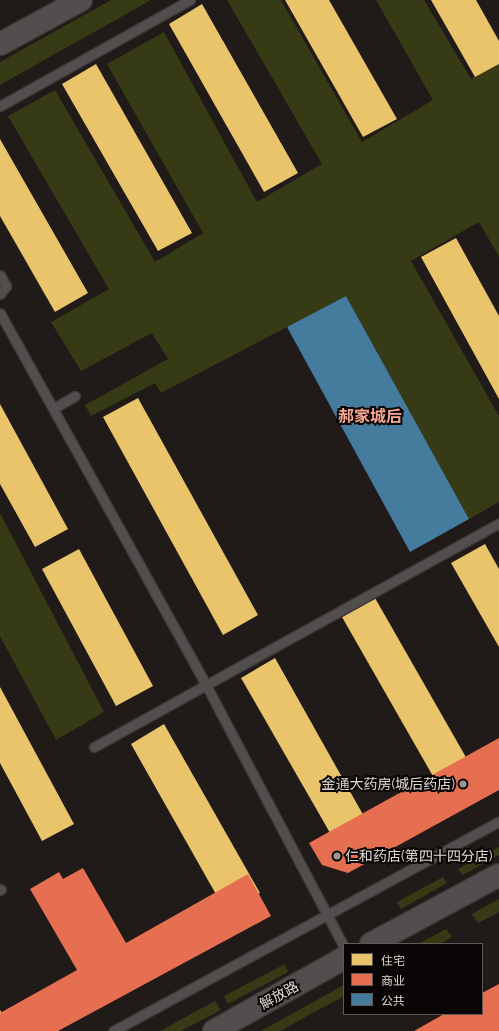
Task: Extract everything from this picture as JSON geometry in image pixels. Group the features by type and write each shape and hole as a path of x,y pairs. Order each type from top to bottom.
{"street":[{"path":"0,44 81,0"},
{"path":"373,943 499,875"},
{"name":"解放路","path":"214,1031 343,959"}],"lane":[{"path":"0,106 190,0"},
{"path":"0,275 6,286 0,294"},
{"path":"0,313 54,408 206,685 343,945"},
{"path":"54,408 75,396"},
{"path":"94,747 499,523"},
{"path":"112,1031 499,821"}],"green space":[{"path":"111,0 151,0 0,85 0,62"},
{"path":"227,0 281,0 362,142 433,100 376,0 424,0 471,79 499,64 499,257 479,222 411,261 499,416 499,502 469,519 346,296 161,393 155,383 91,416 85,405 168,359 152,333 81,371 51,322 109,289 8,116 55,90 155,262 203,233 107,64 164,32 257,202 322,164"},
{"path":"0,513 104,712 56,740 0,636"},
{"path":"499,847 499,855 463,875 458,869"},
{"path":"443,877 447,883 401,909 397,902"},
{"path":"499,899 499,912 478,923 472,914"},
{"path":"446,929 452,937 442,943 420,943"},
{"path":"285,964 288,972 228,1004 224,996"},
{"path":"343,986 343,997 280,1031 261,1031"},
{"path":"215,1001 221,1010 181,1031 160,1031"}],"building: 住宅":[{"path":"285,0 329,0 397,119 363,137"},
{"path":"431,0 476,0 499,41 499,64 475,77"},
{"path":"202,4 298,173 264,192 169,24"},
{"path":"96,64 192,233 158,251 62,84"},
{"path":"0,139 88,293 55,312 0,216"},
{"path":"456,238 499,316 499,399 421,257"},
{"path":"138,398 258,615 223,635 103,417"},
{"path":"0,404 68,529 35,547 0,484"},
{"path":"485,544 499,569 499,647 451,563"},
{"path":"79,549 153,686 116,706 42,569"},
{"path":"375,598 471,766 438,785 342,617"},
{"path":"275,658 370,827 337,845 241,678"},
{"path":"0,687 74,824 42,841 0,763"},
{"path":"164,724 260,893 226,912 131,744"},
{"path":"0,1010 6,1020 0,1024"}],"building: 商业":[{"path":"499,738 499,790 348,873 322,865 309,843"},
{"path":"83,868 126,943 248,874 271,916 58,1031 0,1031 0,1013 77,970 30,889 59,872 63,879"},
{"path":"499,984 499,1031 414,1031 442,1015 483,1015 483,992"}],"building: 公共":[{"path":"346,296 469,519 410,552 287,327"}],"place":[{"name":"金通大药房(城后药店)","path":"463,784"},
{"name":"仁和药店(第四十四分店)","path":"337,856"}],"district":[{"name":"郝家城后","path":"370,417"}]}
